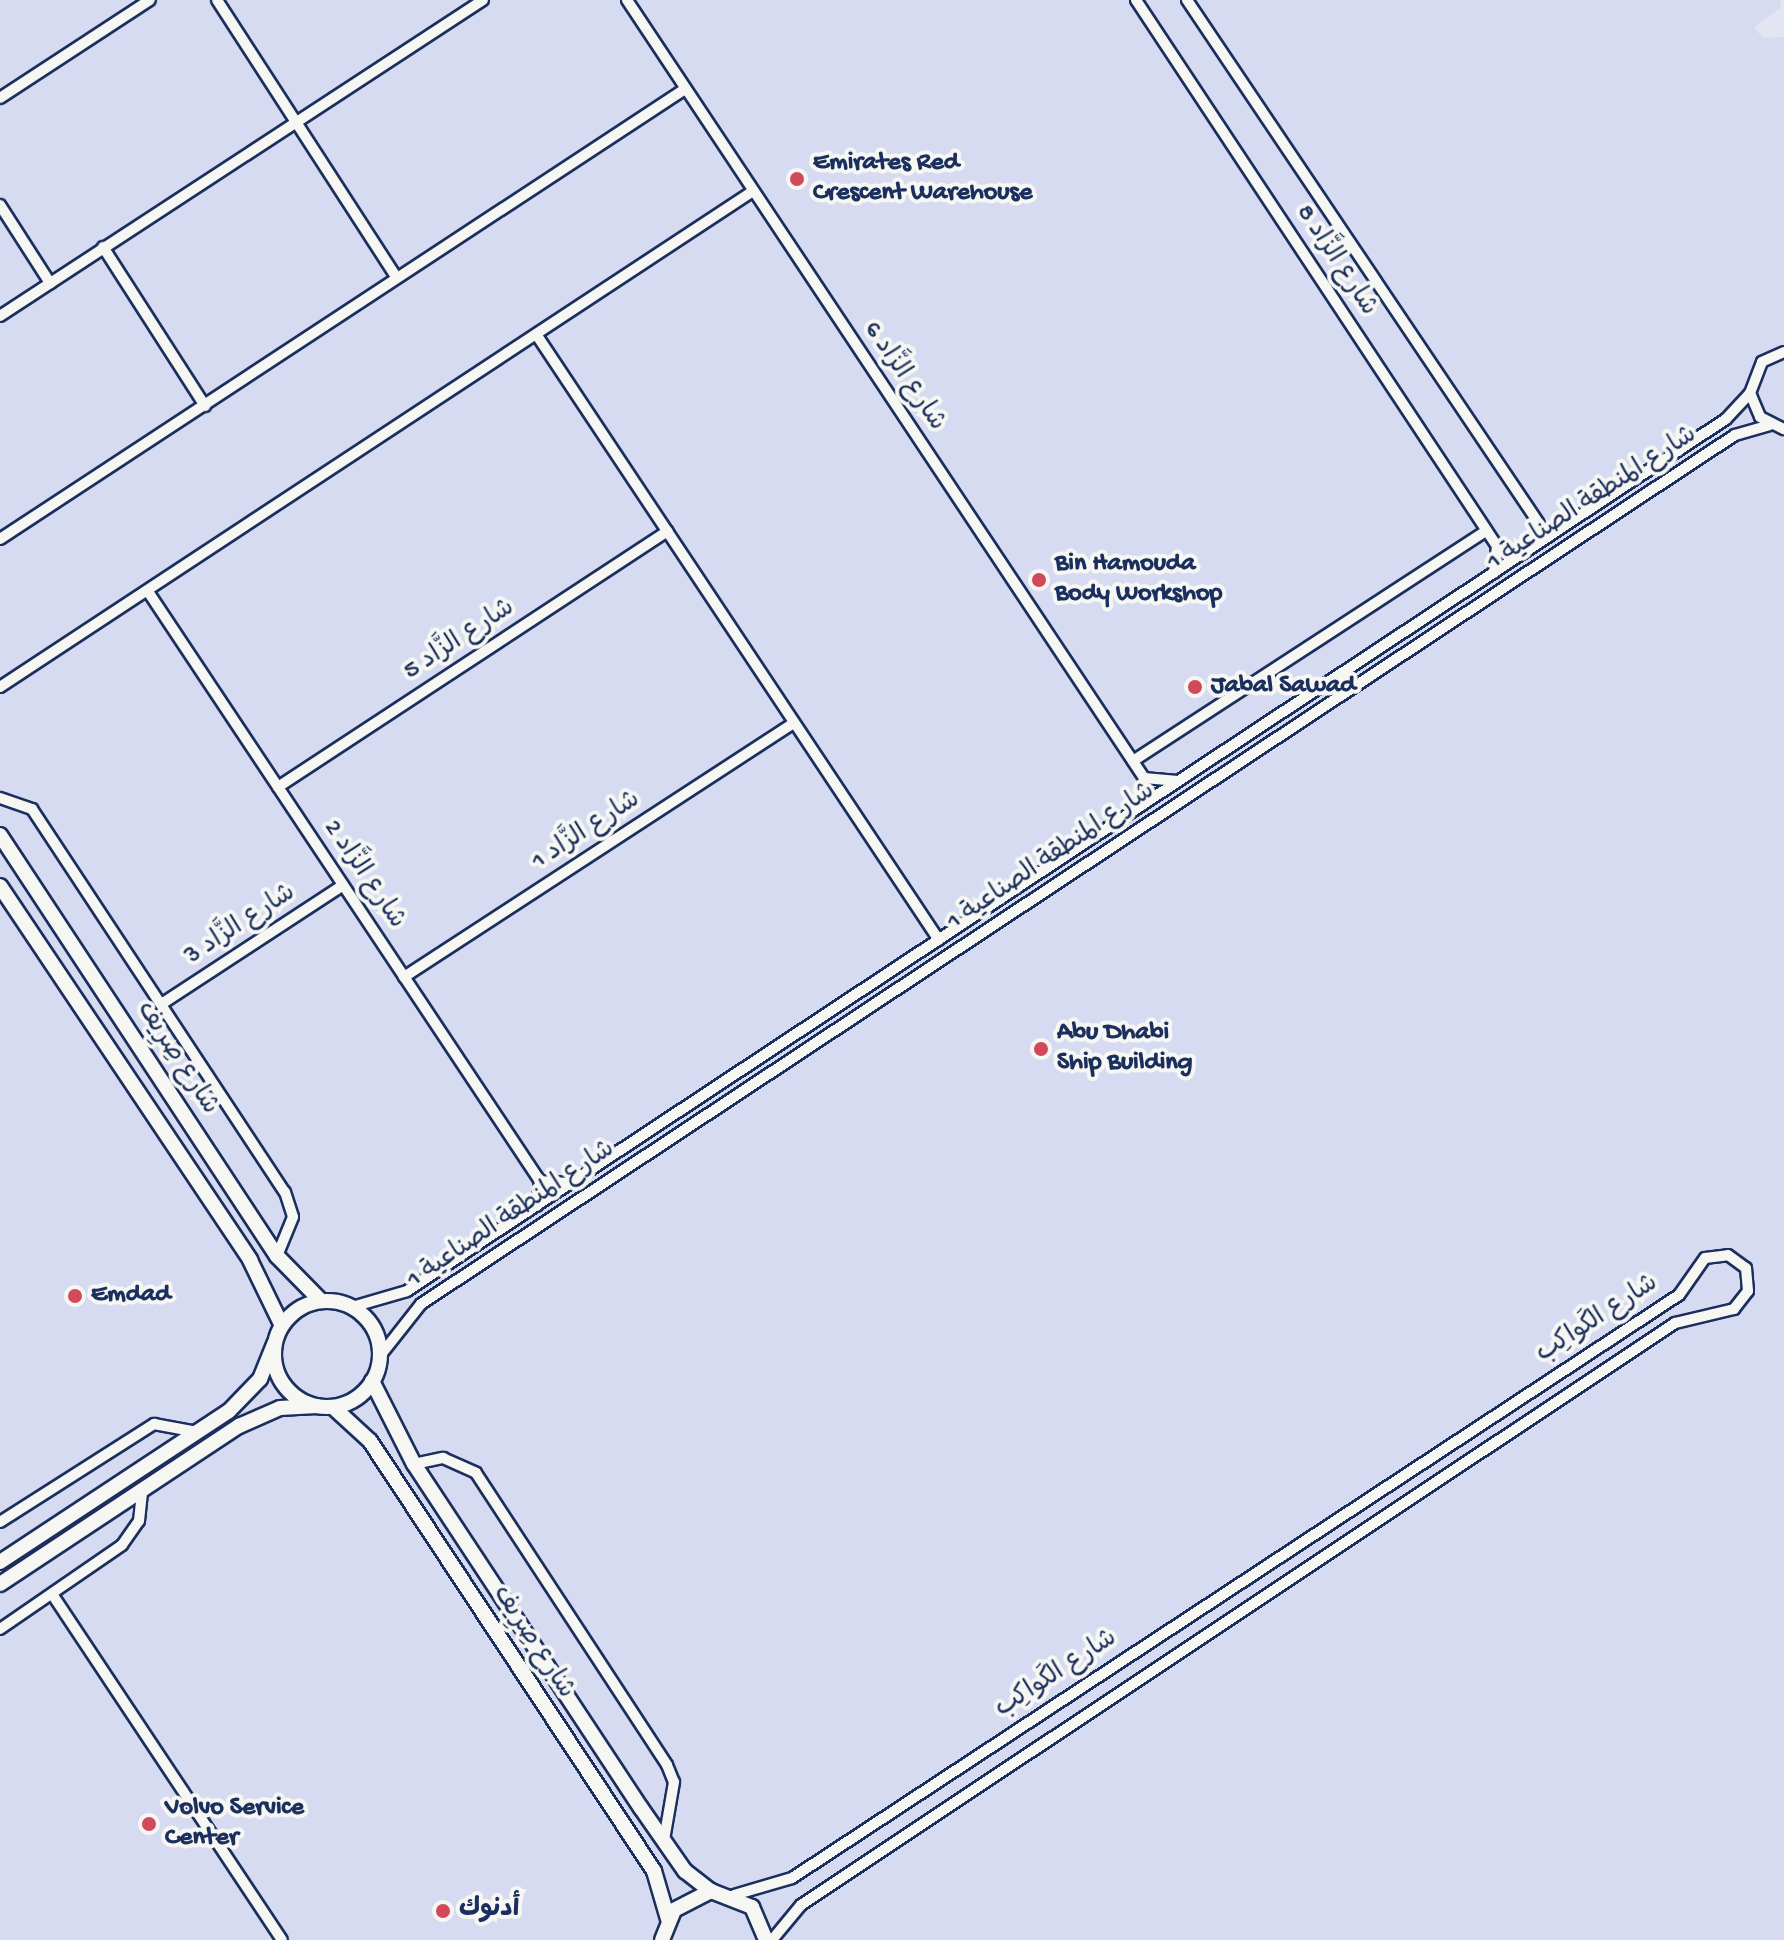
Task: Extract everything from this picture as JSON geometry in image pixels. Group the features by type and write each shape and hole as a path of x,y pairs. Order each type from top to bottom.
{"main road":[{"name":"شارع صِرِيف","path":"0,835 277,1256 321,1301"},
{"name":"شارع صِرِيف","path":"0,886 250,1260 282,1326"},
{"path":"0,1562 197,1432 249,1394 282,1326 321,1301 352,1307 373,1328 380,1356 372,1381 333,1407 317,1406 262,1414 0,1584"},
{"path":"274,1344 288,1390 317,1406"},
{"name":"شارع صِرِيف","path":"372,1381 414,1464 664,1840 690,1877 711,1891"},
{"name":"شارع صِرِيف","path":"333,1407 370,1441 654,1871 668,1919"},
{"path":"662,1939 668,1919 682,1903 711,1891 734,1895 759,1916 769,1940"}],"street":[{"path":"0,98 150,0"},
{"path":"217,0 396,277"},
{"path":"0,316 483,0"},
{"name":"شارع الزَّاد 6","path":"627,0 1144,778"},
{"name":"شارع الزَّاد 8","path":"1136,0 1497,546"},
{"name":"شارع الزَّاد 8","path":"1187,0 1548,537"},
{"path":"0,539 685,89"},
{"path":"0,687 149,593 538,337 753,191"},
{"path":"0,205 50,283"},
{"path":"103,247 205,406"},
{"path":"538,337 939,940"},
{"name":"شارع المنطقة الصناعية 1","path":"352,1307 407,1291 1726,419 1750,393 1762,362 1784,352"},
{"path":"1750,393 1770,425 1784,429"},
{"name":"شارع المنطقة الصناعية 1","path":"380,1356 421,1304 1722,444 1770,425"},
{"name":"شارع الزَّاد 5","path":"278,787 667,531"},
{"path":"1133,761 1486,531"},
{"path":"1494,573 1497,546 1524,552"},
{"name":"شارع الزَّاد 2","path":"149,593 540,1181"},
{"name":"شارع الزَّاد 1","path":"404,977 793,723"},
{"path":"1141,806 1144,778 1179,781"},
{"path":"0,798 32,809 285,1192 293,1217 277,1256"},
{"name":"شارع الزَّاد 3","path":"163,1003 343,885"},
{"path":"537,1206 540,1181 572,1182"},
{"name":"شارع الكَواكِب","path":"734,1895 770,1889 805,1870 1679,1295 1705,1258 1728,1255 1746,1268 1748,1291 1734,1309 1675,1323 801,1905 769,1940"},
{"path":"0,1522 154,1424 197,1432"},
{"path":"414,1464 463,1462 481,1481 667,1765 674,1782 664,1840"},
{"path":"0,1629 131,1535 142,1491"},
{"path":"52,1594 282,1940"}],"shaded area":[{"path":"0,0 1780,0 1781,8 1754,27 1763,38 1784,37 1784,1940 0,1940"}],"place":[{"name":"Emirates Red Crescent Warehouse","path":"797,179"},
{"name":"Bin Hamouda Body Workshop","path":"1039,580"},
{"name":"Jabal Sawad","path":"1195,687"},
{"name":"Abu Dhabi Ship Building","path":"1041,1049"},
{"name":"Emdad","path":"75,1296"},
{"name":"Volvo Service Center","path":"149,1824"},
{"name":"أدنوك","path":"443,1911"}]}
